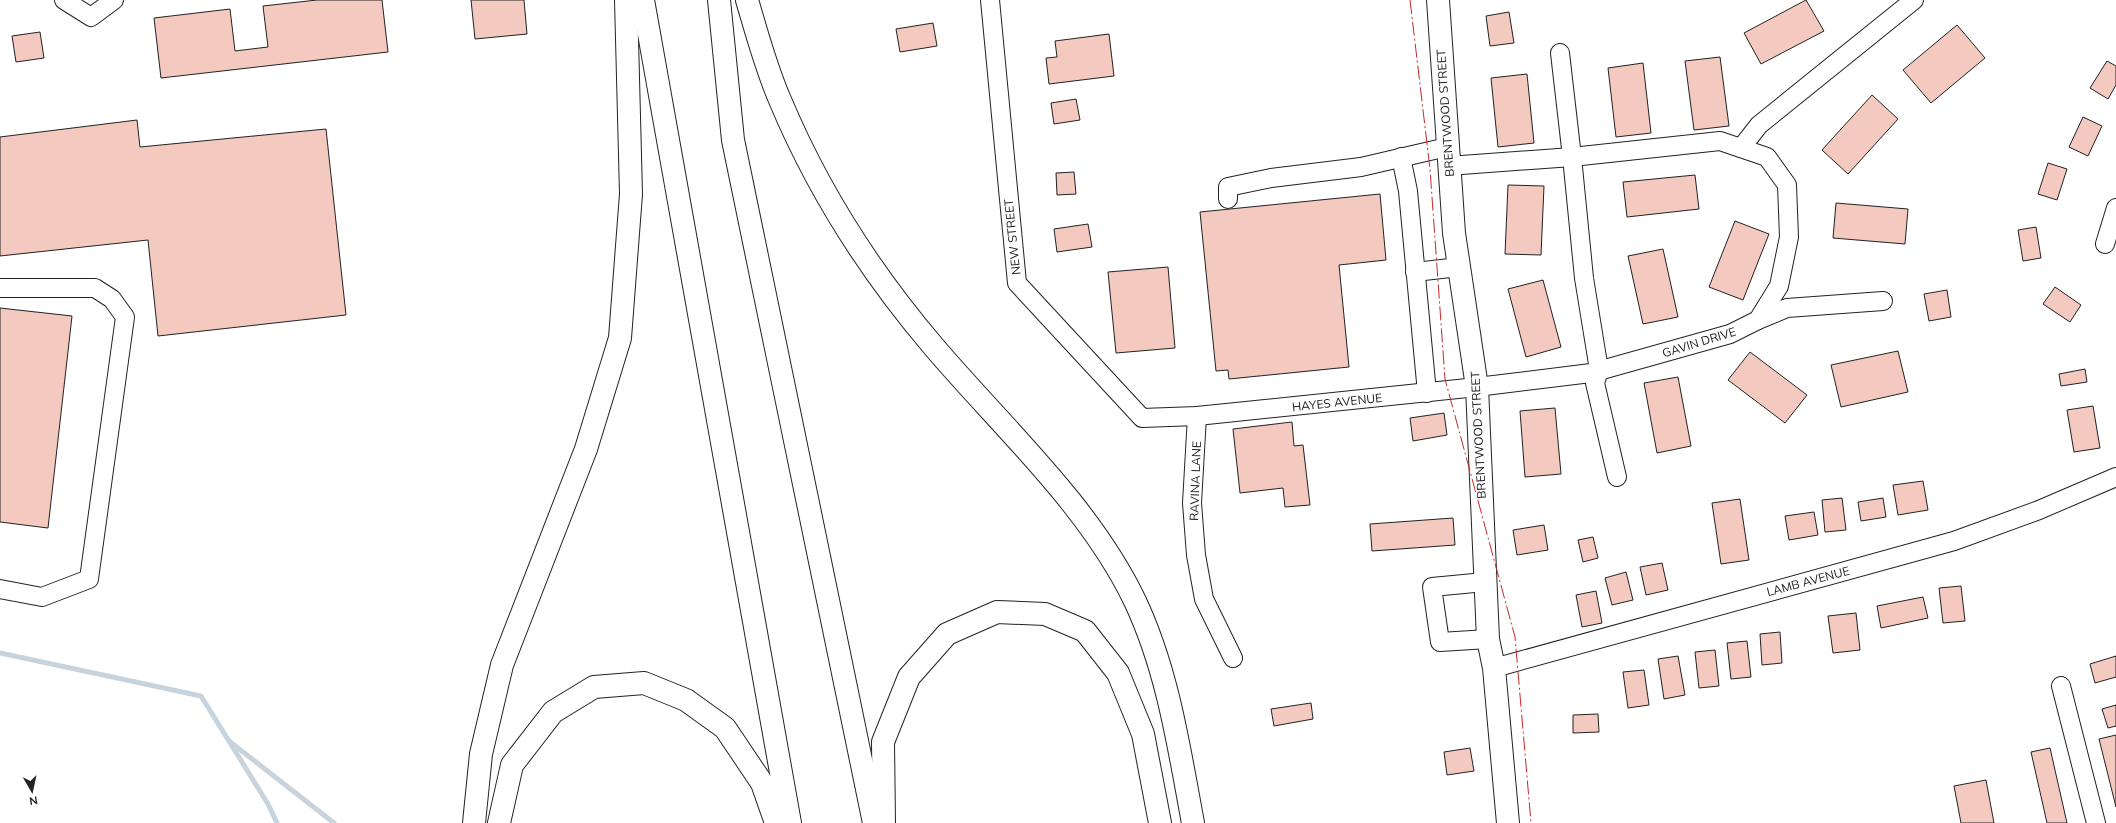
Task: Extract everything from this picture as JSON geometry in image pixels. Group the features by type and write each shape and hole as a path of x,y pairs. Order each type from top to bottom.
{"main road":[{"path":"474,823 481,754 502,665 586,449 620,338 632,194 626,0"},
{"path":"643,0 790,823"},
{"path":"720,0 733,140 874,823"},
{"path":"747,0 759,42 779,98 822,188 855,242 891,295 1085,520 1113,561 1135,602 1154,652 1169,700 1193,823"},
{"name":"BRENTWOOD STREET","path":"1438,0 1454,233 1477,387 1488,638 1494,668 1508,823"},
{"path":"884,823 884,742 909,677 947,634 997,612 1045,614 1085,631 1118,673 1143,734 1160,823"},
{"path":"499,823 512,765 553,712 594,687 644,683 686,700 725,728 762,783 776,823"}],"street":[{"path":"64,0 91,17 114,0"},
{"name":"NEW STREET","path":"990,0 1017,283 1142,418 1197,416"},
{"path":"1740,148 1758,125 1914,0"},
{"path":"1560,53 1584,278 1599,370 1596,383 1617,477"},
{"path":"1228,199 1228,187 1279,177 1361,167 1401,157 1572,157 1720,141 1767,157 1787,185 1789,237 1779,286 1758,320"},
{"path":"1401,157 1408,191 1427,393"},
{"path":"2105,244 2116,208"},
{"path":"1415,272 1459,266"},
{"path":"0,288 95,288 112,299 125,317 89,579 42,597 0,589"},
{"name":"GAVIN DRIVE","path":"1477,387 1599,370 1730,334 1787,308 1884,301"},
{"name":"HAYES AVENUE","path":"1197,416 1477,387"},
{"name":"RAVINA LANE","path":"1197,416 1192,502 1196,555 1204,599 1233,658"},
{"name":"LAMB AVENUE","path":"1494,668 1954,541 2039,510 2116,477"},
{"path":"1485,582 1432,587 1440,642 1488,638"},
{"path":"2061,686 2096,823"}],"building":[{"path":"317,0 382,0 388,52 161,78 154,18 230,9 235,51 268,47 263,6"},
{"path":"471,0 524,0 527,34 475,39"},
{"path":"1806,0 1824,31 1761,64 1744,33"},
{"path":"1509,12 1514,43 1490,46 1486,16"},
{"path":"933,23 937,46 900,52 896,29"},
{"path":"1957,25 1985,58 1931,103 1903,70"},
{"path":"40,32 44,58 16,62 12,36"},
{"path":"1109,34 1114,76 1049,84 1046,58 1057,57 1055,41"},
{"path":"1720,57 1729,126 1694,130 1685,61"},
{"path":"2107,61 2116,66 2116,85 2108,99 2090,88"},
{"path":"1643,63 1651,133 1616,137 1608,68"},
{"path":"1527,74 1534,143 1498,147 1491,78"},
{"path":"1872,95 1898,119 1848,174 1822,150"},
{"path":"1076,99 1080,120 1054,124 1051,103"},
{"path":"2083,117 2102,126 2088,156 2069,147"},
{"path":"137,120 140,147 326,129 346,315 158,336 148,240 0,256 0,137"},
{"path":"2048,163 2067,169 2057,200 2038,194"},
{"path":"1074,172 1076,194 1057,195 1056,173"},
{"path":"1695,175 1699,209 1627,217 1623,182"},
{"path":"1508,185 1544,186 1541,255 1505,254"},
{"path":"1380,194 1386,260 1339,265 1349,367 1229,379 1228,370 1216,371 1200,212"},
{"path":"1836,203 1908,209 1905,244 1833,238"},
{"path":"1735,221 1769,234 1743,300 1709,287"},
{"path":"1088,224 1092,247 1057,252 1054,229"},
{"path":"2036,227 2041,258 2023,261 2018,230"},
{"path":"1663,249 1678,317 1643,324 1628,256"},
{"path":"1168,267 1175,348 1116,353 1108,272"},
{"path":"1543,280 1561,347 1526,357 1508,289"},
{"path":"2055,287 2081,305 2070,322 2043,304"},
{"path":"1947,290 1951,317 1929,321 1924,294"},
{"path":"0,308 72,316 48,528 0,522"},
{"path":"1898,351 1908,392 1841,407 1831,365"},
{"path":"1750,352 1807,395 1785,423 1728,380"},
{"path":"2085,369 2087,382 2061,386 2059,374"},
{"path":"1678,377 1691,446 1657,453 1644,383"},
{"path":"2093,406 2100,448 2074,452 2067,410"},
{"path":"1555,408 1561,474 1525,477 1520,411"},
{"path":"1444,413 1447,435 1413,441 1410,418"},
{"path":"1292,422 1294,446 1303,445 1310,505 1285,507 1283,488 1240,493 1233,429"},
{"path":"1923,481 1928,510 1898,515 1893,485"},
{"path":"1842,498 1846,530 1825,532 1822,500"},
{"path":"1883,498 1886,517 1861,521 1858,502"},
{"path":"1740,499 1749,560 1721,564 1712,503"},
{"path":"1814,512 1818,535 1789,540 1785,516"},
{"path":"1453,518 1455,545 1372,551 1370,524"},
{"path":"1544,525 1548,550 1517,555 1513,530"},
{"path":"1593,537 1598,558 1583,562 1578,540"},
{"path":"1662,563 1668,590 1646,595 1640,567"},
{"path":"1626,572 1633,600 1612,605 1605,578"},
{"path":"1961,586 1965,621 1943,623 1939,588"},
{"path":"1596,591 1602,623 1582,627 1576,595"},
{"path":"1923,597 1928,618 1881,628 1877,606"},
{"path":"1856,613 1860,650 1833,653 1828,616"},
{"path":"1780,632 1782,663 1762,665 1760,634"},
{"path":"1747,641 1751,677 1731,679 1727,643"},
{"path":"1715,650 1719,686 1699,688 1695,652"},
{"path":"1678,656 1685,695 1664,699 1658,659"},
{"path":"2116,656 2116,677 2095,683 2090,664"},
{"path":"1644,670 1649,705 1628,708 1623,672"},
{"path":"1311,703 1313,719 1274,726 1271,709"},
{"path":"2116,705 2116,726 2108,728 2102,709"},
{"path":"1598,714 1599,732 1573,733 1573,715"},
{"path":"2116,735 2116,807 2099,739"},
{"path":"1470,748 1474,771 1447,775 1444,752"},
{"path":"2050,748 2067,823 2047,823 2031,752"},
{"path":"1986,780 1994,823 1961,823 1954,786"}],"waterway":[{"path":"0,653 201,696 268,804 277,823"},
{"path":"229,741 334,823"}],"power":[{"path":"1410,0 1430,169 1445,379 1515,637 1531,823"}]}
